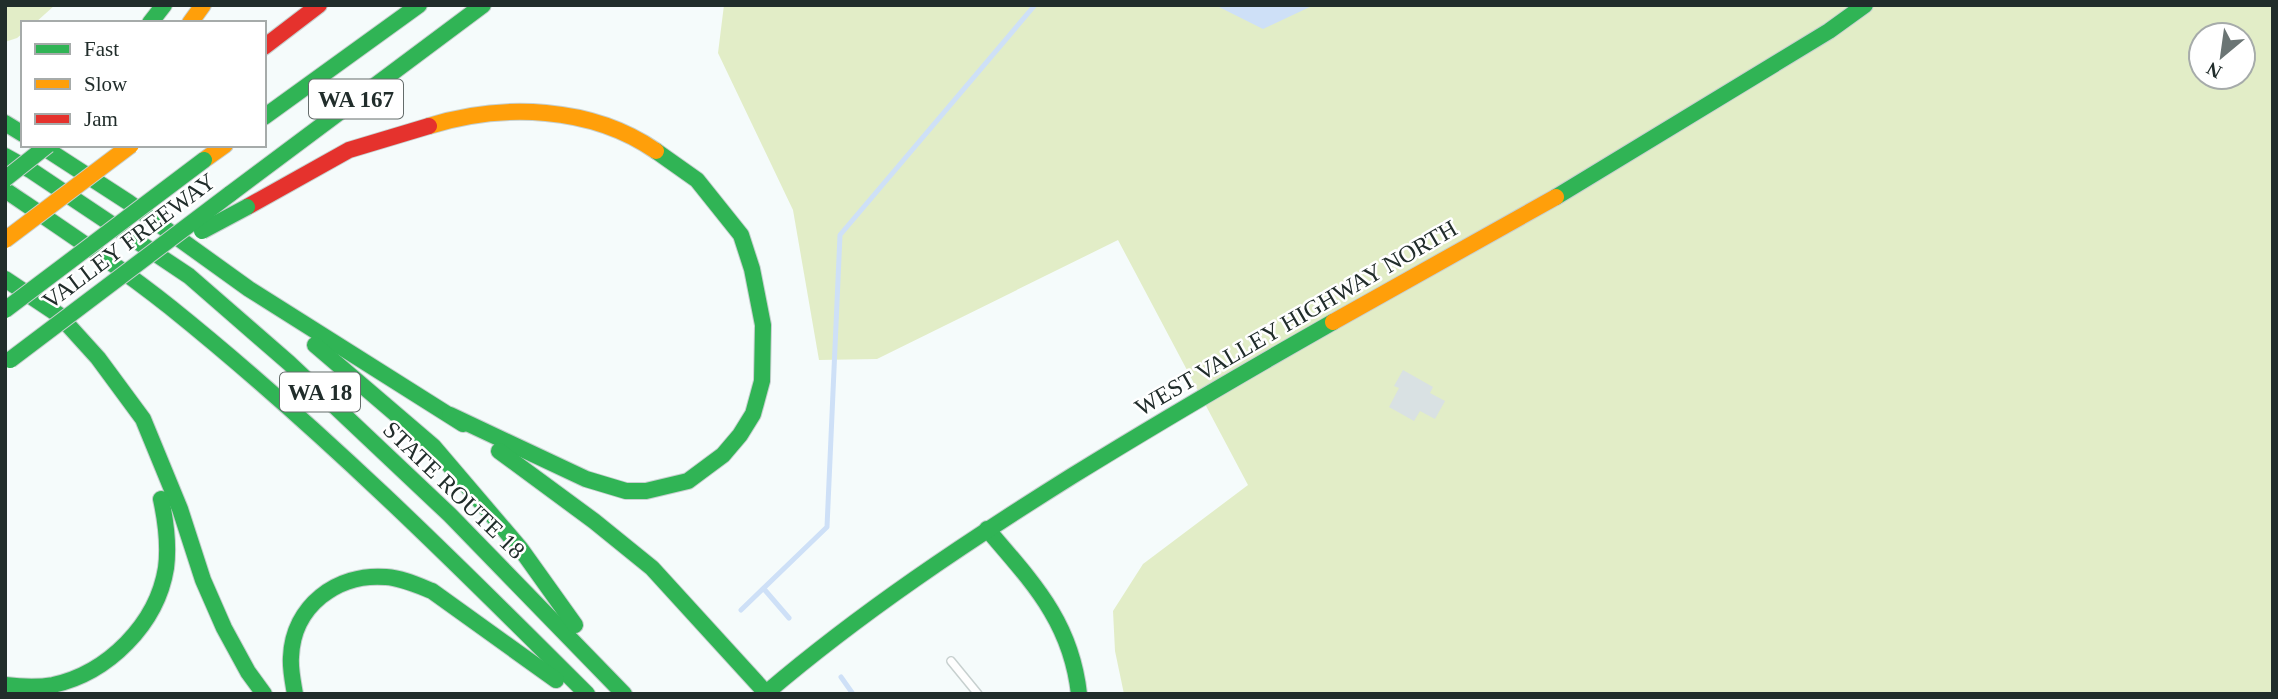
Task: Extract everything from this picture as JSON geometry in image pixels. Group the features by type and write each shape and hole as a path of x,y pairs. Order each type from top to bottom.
{"main road":[{"path":"152,21 164,5"},
{"path":"191,21 203,5"},
{"path":"266,46 320,5"},
{"path":"266,116 419,5"},
{"name":"VALLEY FREEWAY","path":"7,363 117,277 483,5"},
{"name":"WEST VALLEY HIGHWAY NORTH","path":"766,693 822,645 870,609 987,529 1205,394 1545,203 1829,31 1866,5"},
{"path":"117,277 349,150 435,124 506,112 562,113 634,136 697,180 741,236 752,269 763,325 762,381 753,414 740,435 723,455 688,481 646,491 626,491 586,480 450,415"},
{"path":"5,123 21,133"},
{"path":"5,171 28,147"},
{"path":"43,147 128,202 249,289 450,415 594,521 652,568 766,693"},
{"path":"5,179 45,147"},
{"path":"5,240 128,147"},
{"path":"5,310 222,147"},
{"name":"STATE ROUTE 18","path":"5,156 32,171 189,276 289,363 450,515 624,694"},
{"name":"STATE ROUTE 18","path":"5,190 168,304 281,399 436,543 587,694"},
{"path":"5,279 59,315 98,358 143,419 180,509 203,580 224,628 248,672 264,694"},
{"path":"249,289 433,446 520,548 565,609 601,669"},
{"path":"5,685 34,688 87,674 115,655 137,632 158,594 166,558 168,530 143,419"},
{"path":"987,529 1052,609 1074,653 1079,694"},
{"path":"295,694 290,652 295,631 306,612 319,595 338,583 356,577 378,575 414,581 432,591 575,694"}],"lane":[{"path":"951,661 978,694"}],"green space":[{"path":"5,5 55,5 37,21 21,21 21,35 5,42"},
{"path":"724,5 2273,5 2273,694 1124,694 1115,651 1113,611 1143,564 1248,485 1118,240 877,359 819,360 793,210 718,53"}],"water":[{"path":"1215,5 1314,5 1263,29"}],"building":[{"path":"1403,370 1433,387 1430,393 1445,401 1435,419 1420,411 1414,421 1389,407 1399,388 1394,386"}],"waterway":[{"path":"741,610 827,527 840,235 1035,5"},
{"path":"764,589 789,618"},
{"path":"841,677 853,694"}],"traffic: fast":[{"path":"152,21 164,5"},
{"path":"266,116 419,5"},
{"path":"230,194 483,5"},
{"path":"1556,197 1829,31 1865,5"},
{"path":"5,123 21,133"},
{"path":"43,147 128,202 249,289 463,424"},
{"path":"5,179 45,147"},
{"path":"450,415 586,479 626,491 646,491 688,481 723,455 740,435 753,414 762,381 763,325 752,269 741,235 697,180 656,151"},
{"path":"5,156 32,171 189,276 289,363 450,515 624,694"},
{"path":"5,310 204,160"},
{"path":"5,190 150,291 225,352 332,446 587,694"},
{"path":"10,360 230,194"},
{"path":"202,231 247,207"},
{"path":"5,279 59,315 98,358 143,419 180,509 203,580 224,628 248,672 264,694"},
{"path":"765,694 838,635 914,579 992,527 1072,476 1333,322"},
{"path":"315,345 433,446 520,548 575,625"},
{"path":"499,451 594,521 652,568 767,694"},
{"path":"5,685 41,687 73,679 93,670 127,643 152,608 161,589 166,568 166,534 161,499"},
{"path":"987,529 1047,604 1068,645 1079,694"},
{"path":"295,694 291,657 300,622 321,596 335,587 368,577 398,579 432,591 556,680"}],"traffic: slow":[{"path":"191,21 203,5"},
{"path":"429,126 487,114 546,113 604,125 631,136 656,151"},
{"path":"5,240 128,147"},
{"path":"204,160 222,147"},
{"path":"1333,322 1556,197"}],"traffic: jam":[{"path":"266,45 319,5"},
{"path":"247,207 349,150 429,126"}]}
